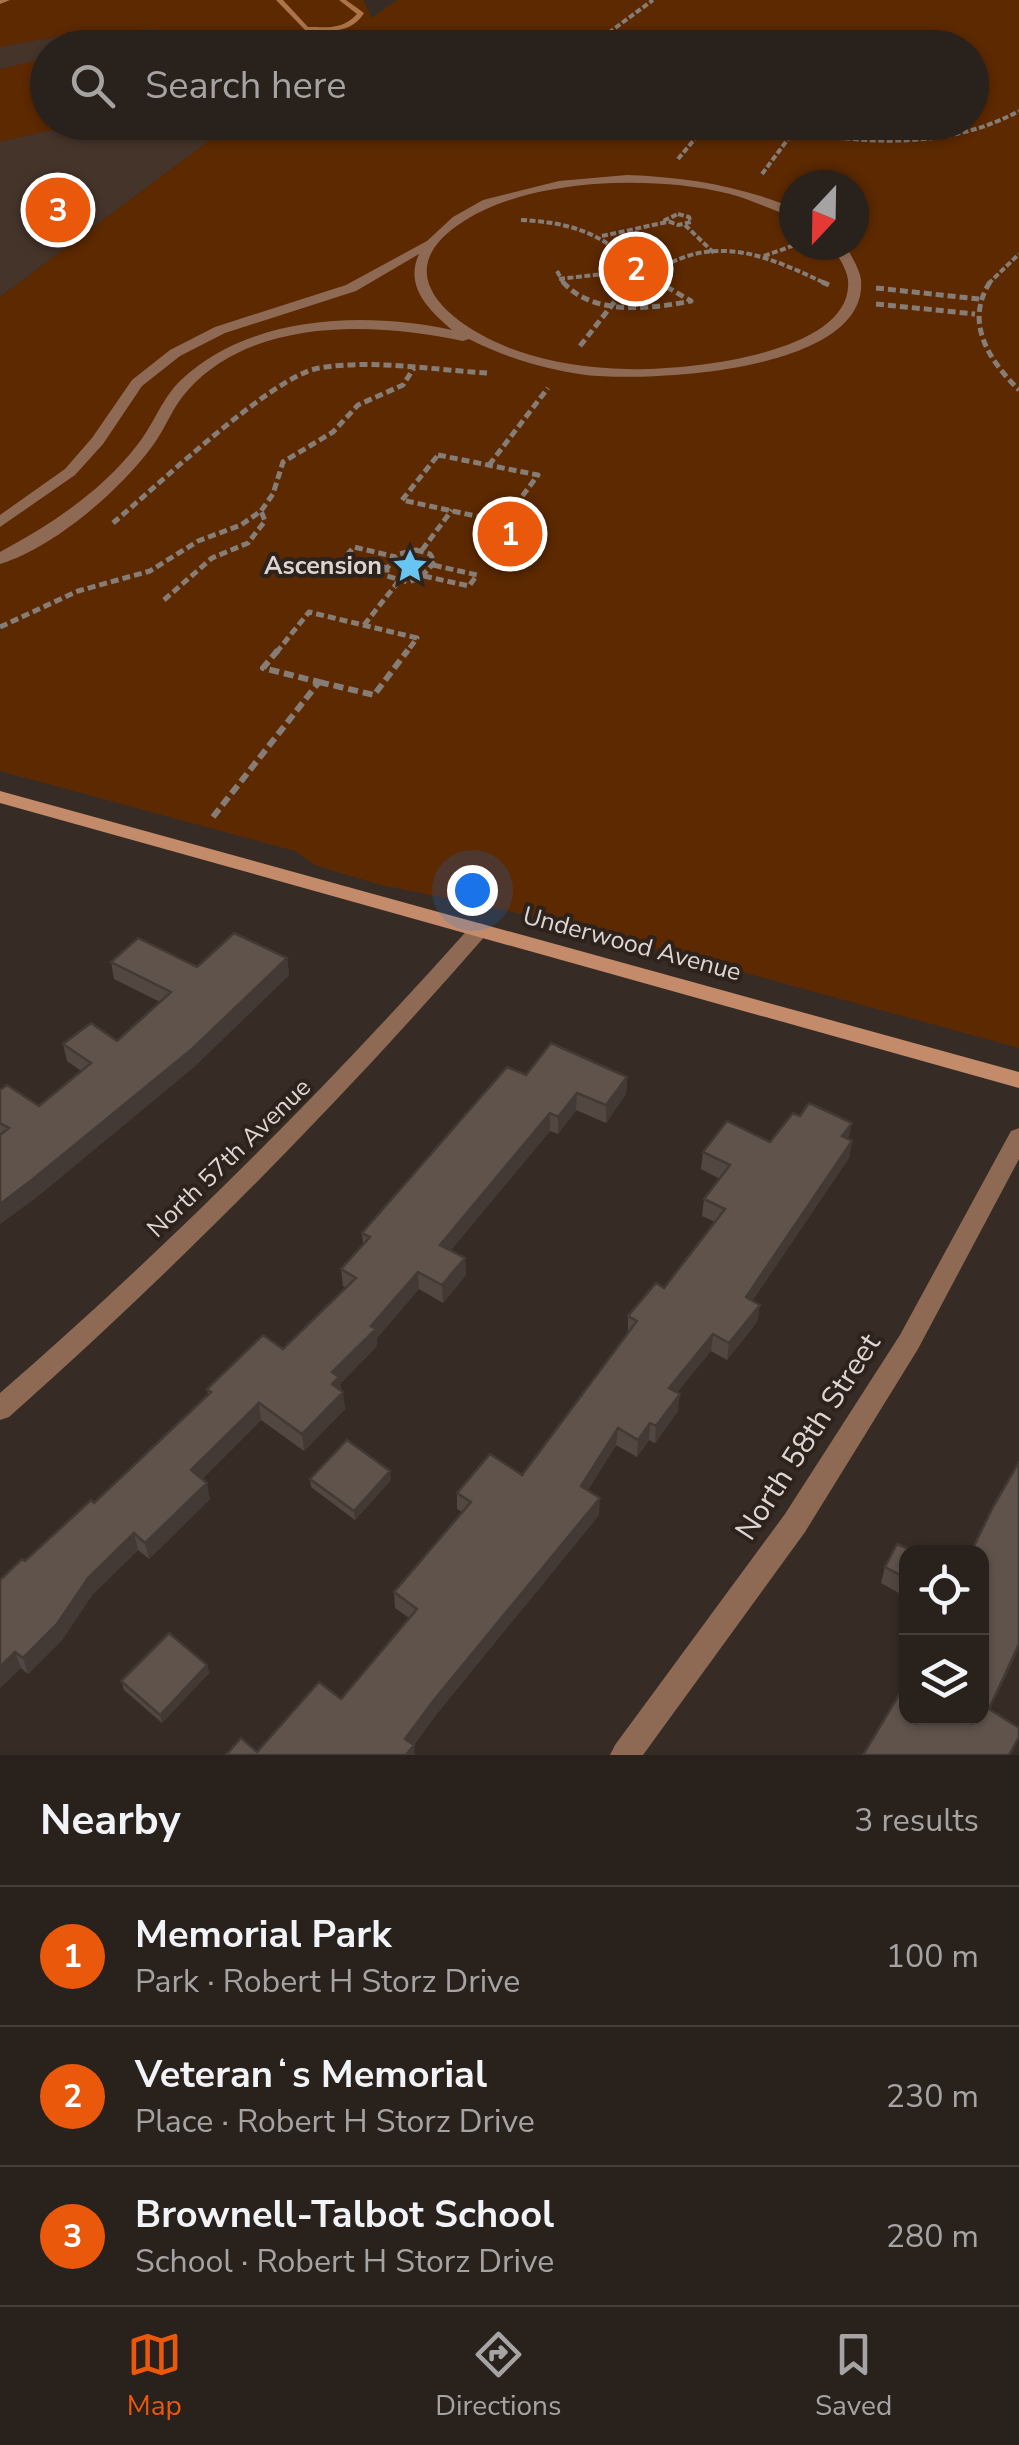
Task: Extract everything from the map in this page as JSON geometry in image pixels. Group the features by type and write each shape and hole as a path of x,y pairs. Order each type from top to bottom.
{"main road":[{"name":"Underwood Avenue","path":"0,798 1019,1080"}],"street":[{"path":"0,522 70,472 98,441 137,383 174,353 220,330 350,288 428,244 453,221 498,199 590,181 688,184 750,196 779,207"},
{"path":"428,244 419,264 426,298 446,320 480,341"},
{"path":"0,559 95,499 146,444 188,380 238,350 293,332 357,324 420,327 480,341 536,361 610,373 689,373 761,360 802,345 826,331 848,308 855,292 856,276 847,260"},
{"name":"North 57th Avenue","path":"0,1408 279,1152 377,1048 479,930"},
{"name":"North 58th Street","path":"624,1755 796,1522 908,1342 1019,1137"}],"path":[{"path":"611,30 653,0"},
{"path":"989,126 1019,111"},
{"path":"679,158 694,140"},
{"path":"764,171 788,140"},
{"path":"667,222 667,217 682,214 692,220 685,225"},
{"path":"601,236 667,222 685,225 715,254"},
{"path":"566,224 601,236 627,259"},
{"path":"763,256 779,250"},
{"path":"612,272 614,265 627,259 644,258 664,266 684,258 715,254 763,256 799,267 825,284"},
{"path":"1019,254 994,276 975,314 988,352 1019,390"},
{"path":"559,279 612,272 630,282 656,280 667,273 664,266"},
{"path":"557,271 559,279 572,292 622,306 650,308 704,296"},
{"path":"656,280 691,301"},
{"path":"614,302 630,282"},
{"path":"882,288 979,300"},
{"path":"878,304 975,314"},
{"path":"100,532 147,498 250,407 300,374 332,366 502,374"},
{"path":"0,627 78,591 150,572 198,541 241,525 261,511 274,494 283,462 333,432 358,404 404,386 414,368"},
{"path":"489,465 554,380"},
{"path":"438,455 489,465 538,475 503,522 402,500 438,455"},
{"path":"422,550 452,510"},
{"path":"164,600 212,558 248,543 265,521 261,511"},
{"path":"387,568 344,558 354,547 396,557"},
{"path":"422,550 430,554 433,565 414,582 398,582 387,576 387,568 404,552 422,550"},
{"path":"424,576 468,586 477,575 433,565"},
{"path":"364,625 398,582"},
{"path":"309,612 418,638 374,695 319,682 263,668 309,612"},
{"path":"214,817 319,682"}],"shaded area":[{"path":"0,0 363,0 372,18 397,0 1019,0 1019,1048 556,921 377,884 315,865 295,851 0,771 0,297 210,140 989,140 989,30 30,30 30,42 0,47"},
{"path":"163,27 182,30 52,30"},
{"path":"30,34 30,140 210,140 0,297 0,40"},
{"path":"30,62 30,135 0,142 0,69"}],"building":[{"path":"234,933 287,958 192,1049 0,1204 0,1135 9,1128 0,1123 0,1090 7,1085 39,1106 91,1063 63,1044 91,1023 117,1041 171,992 111,962 138,938 197,967"},
{"path":"551,1043 627,1077 606,1105 577,1093 558,1117 550,1113 440,1245 465,1258 442,1285 418,1272 371,1326 376,1329 332,1372 339,1377 332,1384 343,1392 302,1434 259,1403 191,1470 207,1483 145,1543 134,1533 88,1578 57,1624 23,1658 15,1652 0,1667 0,1580 91,1500 94,1503 211,1392 207,1389 263,1335 283,1349 356,1278 341,1269 370,1237 362,1233 507,1067 526,1075"},
{"path":"809,1103 852,1123 842,1136 852,1141 746,1297 760,1305 729,1343 713,1334 669,1388 680,1394 656,1426 650,1423 638,1440 618,1428 581,1486 600,1498 434,1700 405,1739 414,1745 406,1755 226,1755 241,1738 257,1752 319,1682 341,1699 417,1609 394,1592 471,1502 457,1493 490,1454 522,1475 637,1321 628,1316 656,1283 664,1288 725,1209 704,1199 730,1165 703,1152 727,1121 770,1142 793,1113 800,1116"},
{"path":"347,1440 390,1471 354,1511 310,1479"},
{"path":"1019,1462 1019,1644 989,1709 989,1545 974,1545"},
{"path":"897,1544 899,1545 899,1574 885,1567"},
{"path":"169,1633 207,1665 160,1715 121,1681"},
{"path":"899,1695 899,1725 989,1725 989,1709 1019,1728 1019,1737 1009,1755 863,1755"}],"waterway":[{"path":"0,2 7,0"},
{"path":"279,0 306,29 340,29 359,18 361,13 342,0"}],"place":[{"name":"Brownell-Talbot School","path":"58,210"},
{"name":"Veteranʻs Memorial","path":"636,269"},
{"name":"Memorial Park","path":"510,534"},
{"name":"Ascension","path":"410,566"}]}
